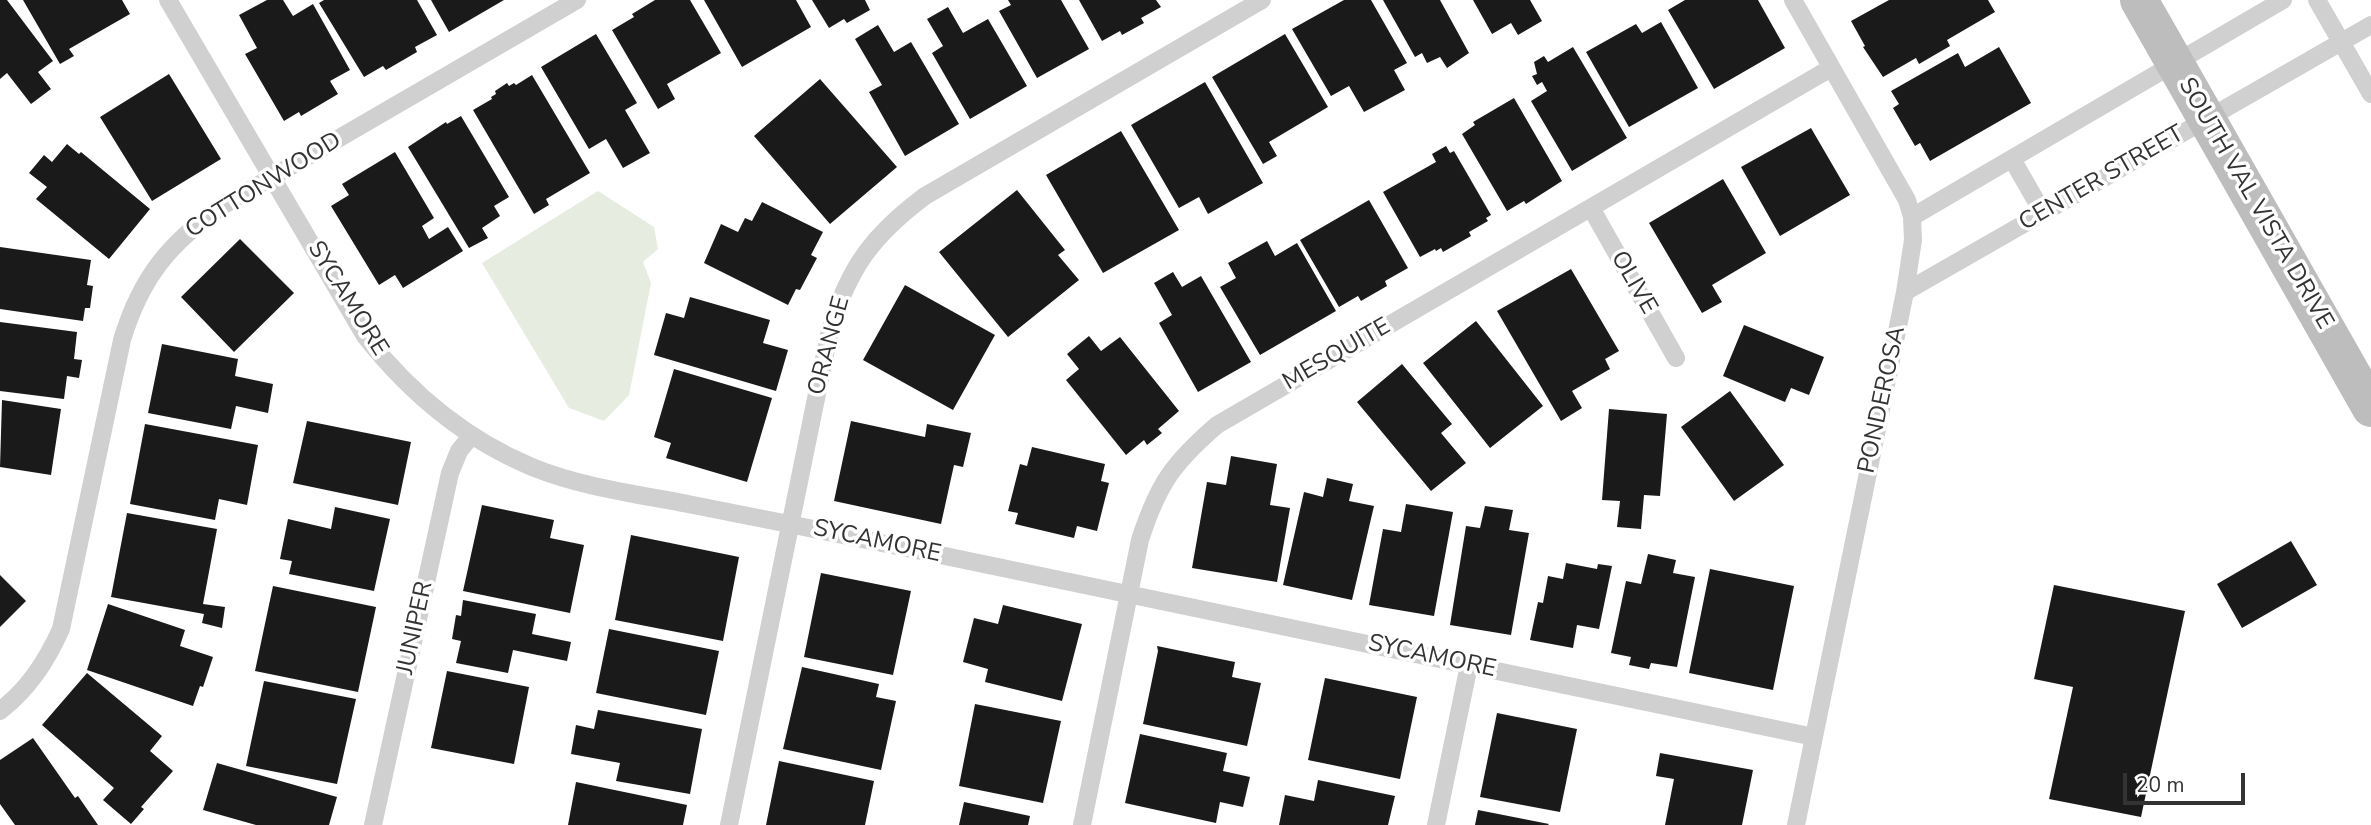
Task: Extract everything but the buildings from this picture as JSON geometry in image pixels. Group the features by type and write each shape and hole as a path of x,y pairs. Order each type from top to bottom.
{"main road":[{"name":"SOUTH VAL VISTA DRIVE","path":"2139,0 2371,408"}],"lane":[{"name":"SYCAMORE","path":"168,0 365,336 429,404 505,455 565,479 1814,737"},
{"name":"COTTONWOOD","path":"0,711 30,683 49,656 61,629 122,340 142,287 158,263 200,222 577,0"},
{"name":"ORANGE","path":"729,825 830,330 839,298 856,266 875,238 899,215 925,196 1262,0"},
{"name":"PONDEROSA","path":"1793,0 1899,183 1912,217 1913,240 1905,292 1796,825"},
{"path":"1912,217 2283,0"},
{"path":"2317,0 2371,94"},
{"name":"CENTER STREET","path":"1905,292 2371,25"},
{"name":"MESQUITE","path":"1082,825 1140,540 1152,505 1168,474 1193,446 1217,425 1831,68"},
{"path":"2012,159 2043,213"},
{"name":"OLIVE","path":"1591,208 1676,358"},
{"name":"JUNIPER","path":"373,825 450,473 459,451 472,435"},
{"path":"1436,825 1469,665"}],"shaded area":[{"path":"598,191 654,227 658,249 643,262 651,283 629,395 604,421 569,408 482,263"}]}
